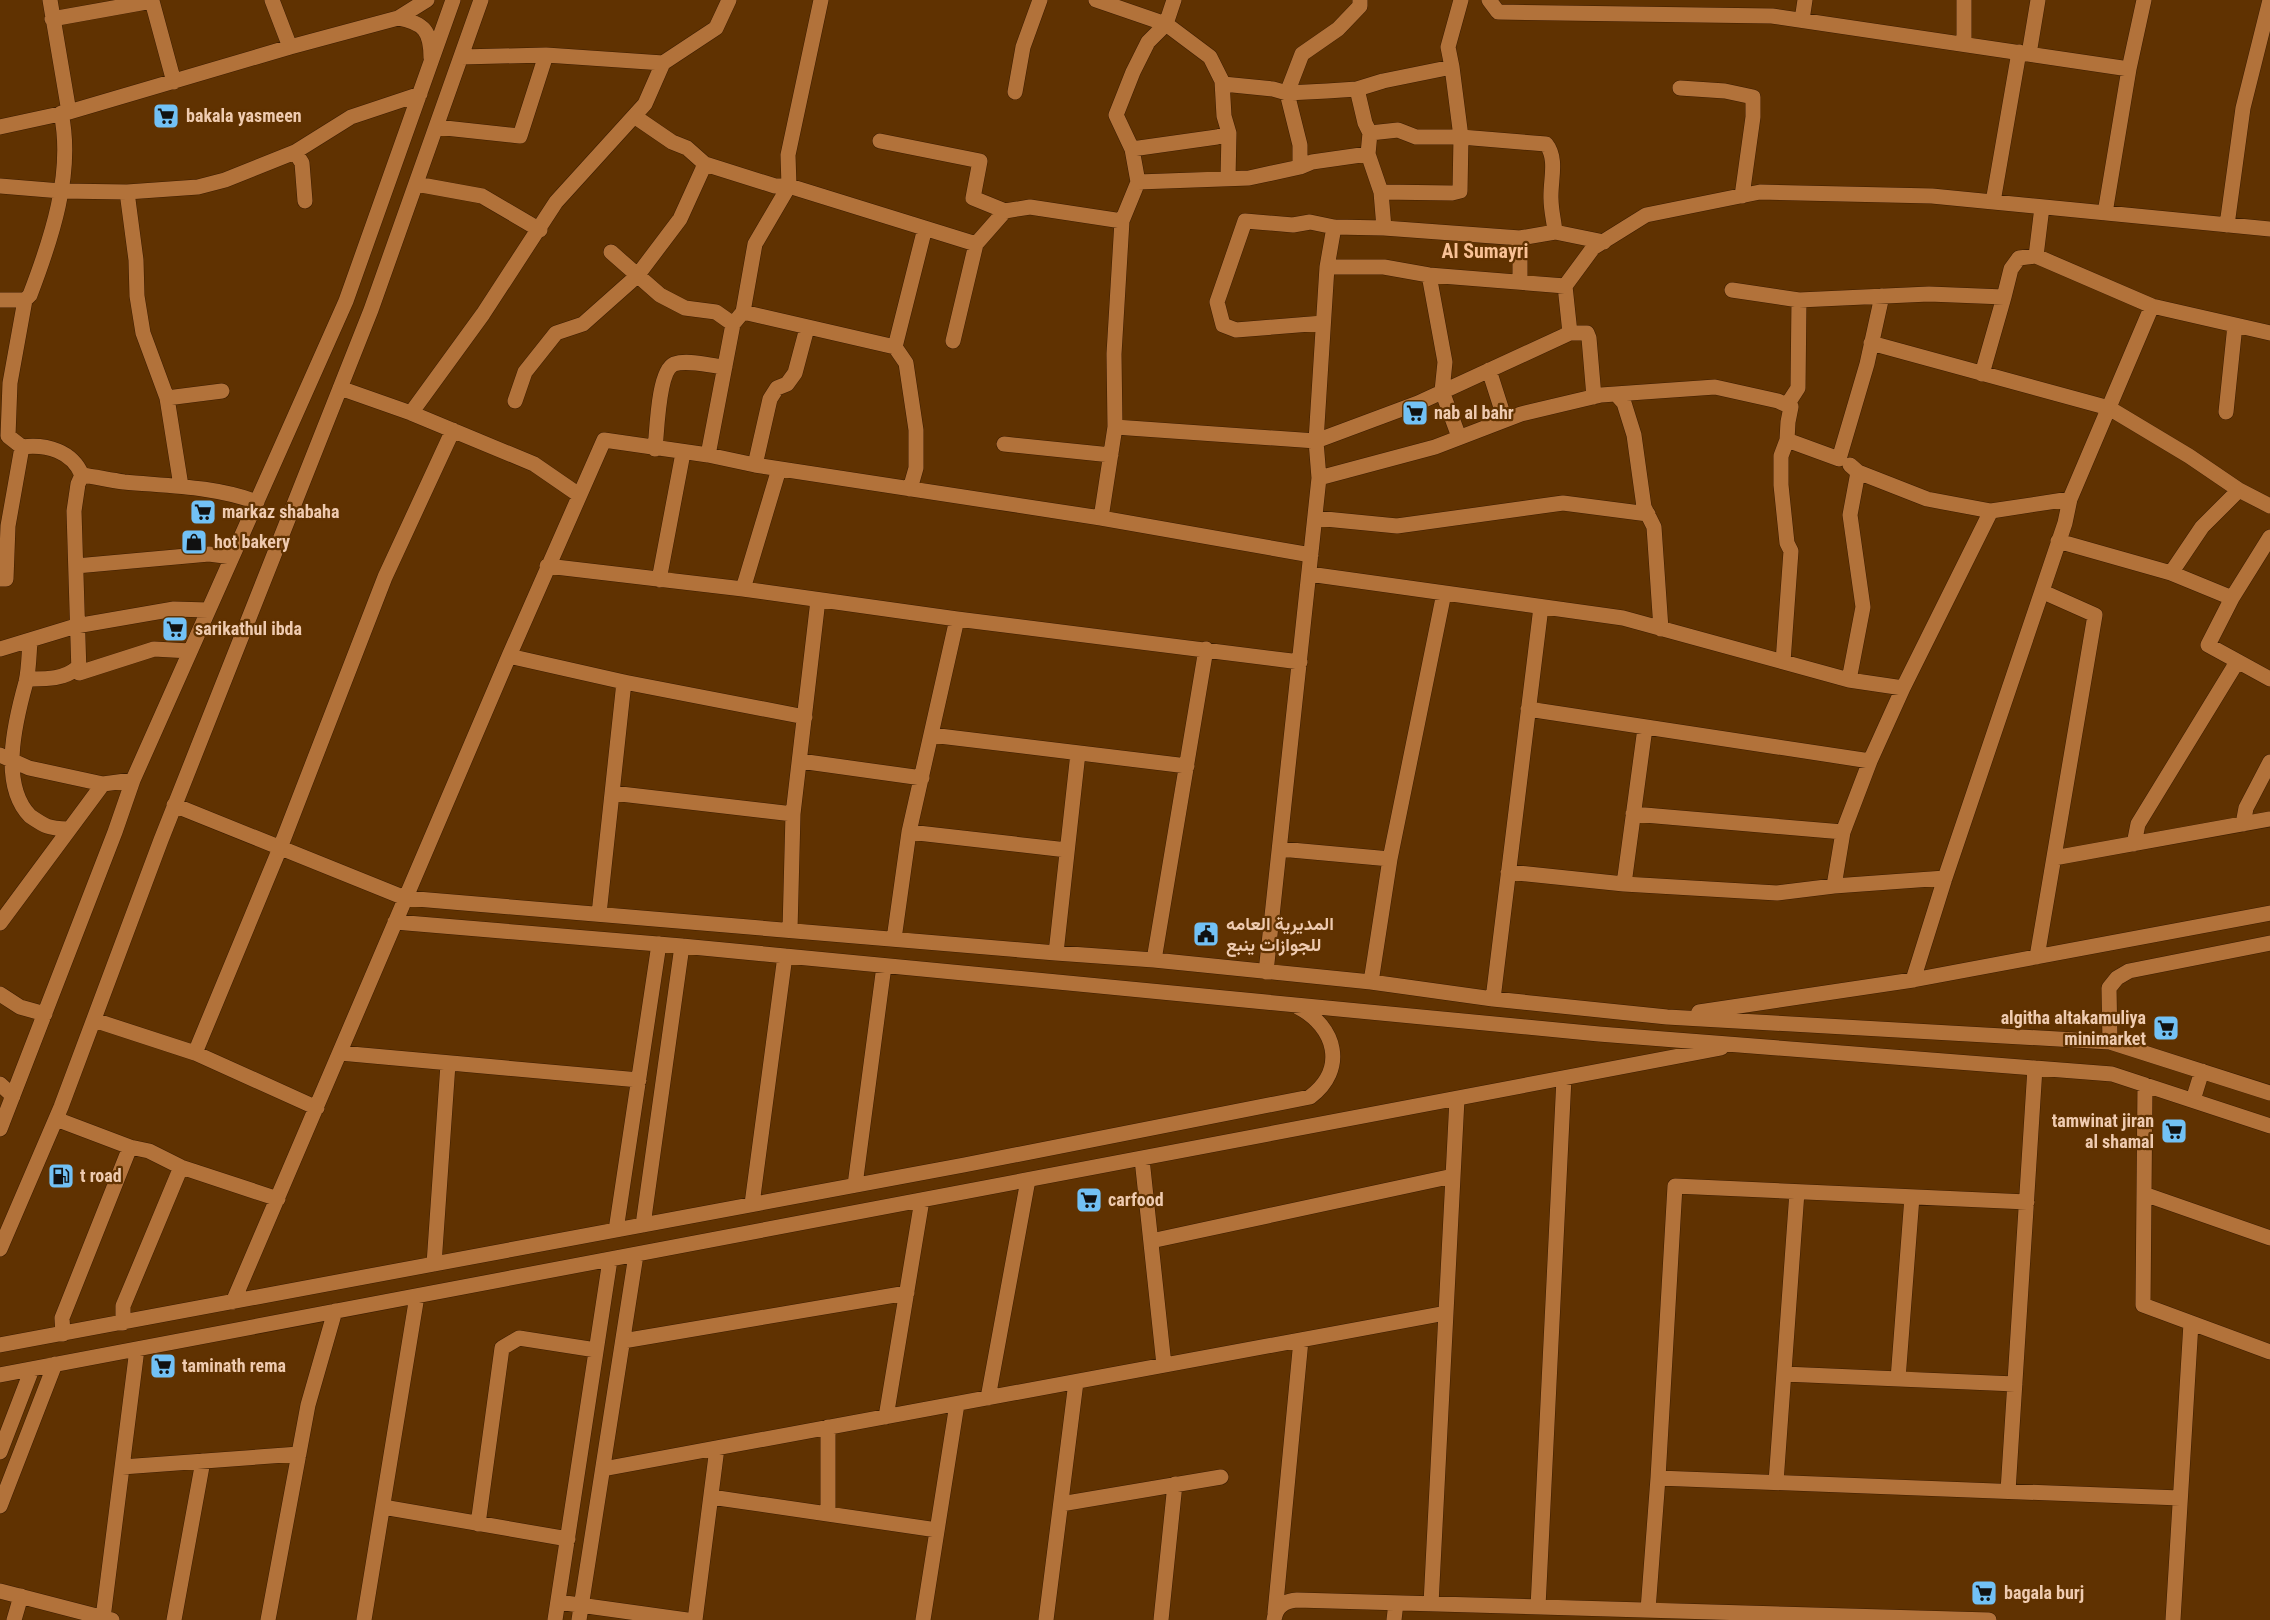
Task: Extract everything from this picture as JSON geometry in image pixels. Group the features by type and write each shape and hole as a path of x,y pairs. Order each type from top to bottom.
{"street":[{"path":"50,0 65,112 61,191 45,255 30,295 25,300 10,383 8,436 22,447 31,446 62,451 79,466 82,475 78,484 74,511 79,673"},
{"path":"52,19 102,5 152,0 174,82"},
{"path":"272,0 290,47"},
{"path":"0,127 65,112 398,18 427,0"},
{"path":"0,1129 133,780 346,300 453,0"},
{"path":"0,1249 56,1119 174,805 371,310 481,0"},
{"path":"411,413 483,314 540,230 556,202 645,104 663,63 716,28 729,0"},
{"path":"708,455 733,324 743,312 755,244 789,186 788,155 821,0"},
{"path":"1015,92 1023,47 1040,0"},
{"path":"1096,0 1166,24 1210,57 1223,84 1224,116 1229,133 1228,178"},
{"path":"1101,518 1115,427 1114,354 1122,221 1138,182 1132,149 1116,115 1148,42 1166,24 1174,0"},
{"path":"1300,167 1300,145 1287,93 1302,54 1338,29 1360,6 1360,0"},
{"path":"1381,192 1452,193 1460,190 1461,136 1448,47 1461,0"},
{"path":"1489,0 1498,12 1609,7 1740,8 1772,16 2130,69"},
{"path":"1802,20 1805,0"},
{"path":"1964,0 1964,43"},
{"path":"1993,202 2024,53 2038,0"},
{"path":"2105,213 2144,0"},
{"path":"2227,225 2243,108 2270,0"},
{"path":"398,18 415,21 426,30 431,44 430,64"},
{"path":"461,57 546,56 663,63"},
{"path":"436,127 520,136 546,56"},
{"path":"1223,84 1273,89 1287,93 1357,89 1383,81 1452,67"},
{"path":"1680,88 1725,91 1753,97 1753,117 1742,196"},
{"path":"1357,89 1365,123 1370,133 1368,154 1381,192 1384,228"},
{"path":"0,186 61,191 127,192 198,187 225,180 295,152 351,117 420,94"},
{"path":"634,116 672,142 687,148 705,164 775,186 789,186 976,244"},
{"path":"1370,133 1398,130 1416,137 1461,136 1546,144 1552,151 1553,189 1550,196 1555,232"},
{"path":"1132,149 1217,137 1229,133"},
{"path":"880,141 980,162 973,198 1005,211 1030,207 1044,208 1122,221"},
{"path":"295,152 302,162 305,201"},
{"path":"1138,182 1250,178 1300,167 1312,162 1368,154"},
{"path":"515,401 525,372 556,333 582,324 637,276 680,219 705,164"},
{"path":"416,184 482,196 540,230"},
{"path":"127,192 143,333 167,398 182,486"},
{"path":"1570,333 1565,286 1593,248 1646,215 1760,192 1898,196 1993,202 2270,229"},
{"path":"2036,256 2042,207"},
{"path":"953,341 976,244 1005,211"},
{"path":"1323,323 1236,330 1223,326 1217,302 1245,221 1293,225 1310,222 1334,227 1384,228 1520,238 1555,232 1604,242"},
{"path":"1266,972 1319,478 1316,441 1323,323 1334,227"},
{"path":"895,347 925,228"},
{"path":"1520,238 1520,282"},
{"path":"611,252 660,295 685,308 716,312 733,324"},
{"path":"1982,375 2011,269 2019,258 2036,256 2152,306 2270,333"},
{"path":"1328,267 1384,267 1429,275 1565,286"},
{"path":"1429,275 1445,362 1442,391 1459,437"},
{"path":"1732,290 1799,300 1929,294 2004,297"},
{"path":"1839,459 1867,364 1882,296"},
{"path":"0,300 25,300"},
{"path":"1787,405 1797,388 1799,300"},
{"path":"1913,980 2070,499 2152,306"},
{"path":"743,312 895,347 906,363 916,430 916,468 910,489"},
{"path":"2226,412 2235,325"},
{"path":"755,465 770,399 777,388 787,384 795,373 807,328"},
{"path":"1115,427 1316,441 1418,403 1570,333 1587,333 1589,338 1594,397"},
{"path":"1871,343 2109,408 2189,456 2239,490 2270,506"},
{"path":"655,449 663,382 667,370 672,365 681,362 725,367"},
{"path":"1489,370 1505,420"},
{"path":"1319,478 1435,447 1521,414 1594,397 1715,387 1778,401 1791,407 1787,440 1781,456 1780,485 1787,543 1791,551 1783,662"},
{"path":"340,388 411,413 534,464 579,495"},
{"path":"167,398 222,391"},
{"path":"1616,394 1624,403 1634,435 1644,507 1654,527 1661,629"},
{"path":"195,1053 280,848 385,577 453,430"},
{"path":"1787,440 1844,459 1858,472 1927,499 1991,511 2070,499"},
{"path":"233,1302 508,656 604,441 708,455 779,469 1101,518 1311,555"},
{"path":"1004,444 1111,455"},
{"path":"0,579 6,579 4,525 22,447"},
{"path":"659,580 683,453"},
{"path":"743,589 779,469"},
{"path":"1849,680 1863,607 1850,515 1858,472"},
{"path":"82,475 236,494 256,502"},
{"path":"2171,573 2202,527 2239,490"},
{"path":"1315,518 1396,526 1563,503 1648,514"},
{"path":"1834,886 1843,832 1870,761 1903,688 1991,511"},
{"path":"2270,537 2232,598 2208,645 2270,679"},
{"path":"2058,541 2171,573 2232,598"},
{"path":"76,566 209,554 232,557"},
{"path":"547,566 743,589 957,619 1300,662"},
{"path":"1309,574 1623,618 1849,680 1903,688"},
{"path":"1371,982 1390,859 1444,593"},
{"path":"2037,957 2095,615 2050,595"},
{"path":"790,930 793,814 818,600"},
{"path":"1493,999 1541,607"},
{"path":"0,649 76,626 174,609 208,610"},
{"path":"894,939 909,832 957,619"},
{"path":"30,641 27,679 1,756 3,775 9,795 18,809 48,828 68,830"},
{"path":"79,673 154,649 190,651"},
{"path":"1154,960 1206,650"},
{"path":"508,656 624,682 805,717"},
{"path":"2134,844 2138,824 2237,662"},
{"path":"27,679 55,679 77,668 79,673"},
{"path":"599,914 624,682"},
{"path":"1528,709 1870,761"},
{"path":"1623,884 1645,728"},
{"path":"931,735 1187,766"},
{"path":"1056,953 1078,753"},
{"path":"1,756 29,768 103,784 133,780"},
{"path":"800,760 922,778"},
{"path":"2243,824 2246,808 2270,762"},
{"path":"0,923 103,784"},
{"path":"612,793 793,814"},
{"path":"174,805 405,898 1154,960 1371,982 1493,999 1667,1017 2110,1042 2270,1093"},
{"path":"1633,814 1843,832"},
{"path":"2054,858 2270,819"},
{"path":"909,832 1067,850"},
{"path":"1280,849 1390,859"},
{"path":"1508,872 1623,884 1777,893 1834,886 1945,878"},
{"path":"1667,1017 1913,980 2270,913"},
{"path":"395,922 682,946 1740,1045 2112,1074 2270,1126"},
{"path":"2110,1042 2109,988 2117,978 2129,971 2270,943"},
{"path":"616,1230 659,944"},
{"path":"643,1225 682,946"},
{"path":"752,1204 784,956"},
{"path":"855,1185 884,966"},
{"path":"0,994 20,1007 45,1014"},
{"path":"0,1345 855,1185 1310,1097 1321,1089 1329,1077 1330,1040 1325,1028 1313,1014 1296,1005"},
{"path":"94,1020 195,1053 316,1108"},
{"path":"0,1375 1740,1045"},
{"path":"340,1053 639,1080"},
{"path":"434,1264 448,1064"},
{"path":"2008,1491 2035,1068"},
{"path":"2193,1100 2202,1071"},
{"path":"1538,1607 1564,1078"},
{"path":"0,1084 14,1096"},
{"path":"2145,1085 2143,1305 2270,1352"},
{"path":"1431,1604 1457,1099"},
{"path":"56,1119 130,1147 149,1151 181,1167 278,1199"},
{"path":"63,1334 62,1318 130,1147"},
{"path":"1142,1159 1164,1365"},
{"path":"123,1323 123,1306 181,1167"},
{"path":"1151,1241 1453,1176"},
{"path":"988,1398 1028,1180"},
{"path":"1648,1610 1675,1186 2027,1202"},
{"path":"1776,1482 1797,1192"},
{"path":"2144,1194 2270,1238"},
{"path":"1898,1379 1912,1197"},
{"path":"886,1417 922,1200"},
{"path":"580,1612 636,1254"},
{"path":"555,1620 610,1260"},
{"path":"623,1341 907,1293"},
{"path":"364,1620 417,1296"},
{"path":"268,1620 308,1405 335,1311"},
{"path":"603,1469 1446,1313"},
{"path":"2173,1620 2191,1323"},
{"path":"478,1524 502,1348 519,1338 596,1350"},
{"path":"1274,1618 1301,1340"},
{"path":"0,1591 108,1619 122,1467 137,1349"},
{"path":"0,1506 55,1364"},
{"path":"0,1452 32,1369"},
{"path":"1784,1374 2015,1384"},
{"path":"1046,1620 1076,1382"},
{"path":"923,1620 957,1404"},
{"path":"828,1427 828,1514"},
{"path":"695,1620 717,1448"},
{"path":"122,1467 299,1454"},
{"path":"174,1620 202,1461"},
{"path":"1061,1504 1221,1477"},
{"path":"1658,1478 2180,1498"},
{"path":"1161,1620 1175,1484"},
{"path":"711,1497 937,1530"},
{"path":"383,1507 568,1539"},
{"path":"14,1620 21,1596"},
{"path":"1274,1618 1277,1609 1289,1600 1648,1610 1756,1617 1989,1620"},
{"path":"558,1602 580,1612 687,1620"},
{"path":"1394,1620 1396,1603"}],"place":[{"name":"bakala yasmeen","path":"166,116"},
{"name":"nab al bahr","path":"1415,413"},
{"name":"markaz shabaha","path":"203,512"},
{"name":"hot bakery","path":"194,542"},
{"name":"sarikathul ibda","path":"175,629"},
{"name":"المديرية العامه للجوازات ينبع","path":"1206,934"},
{"name":"algitha altakamuliya minimarket","path":"2166,1028"},
{"name":"tamwinat jiran al shamal","path":"2174,1131"},
{"name":"t road","path":"61,1176"},
{"name":"carfood","path":"1089,1200"},
{"name":"taminath rema","path":"163,1366"},
{"name":"bagala burj","path":"1984,1593"}],"district":[{"name":"Al Sumayri","path":"1485,251"}]}
